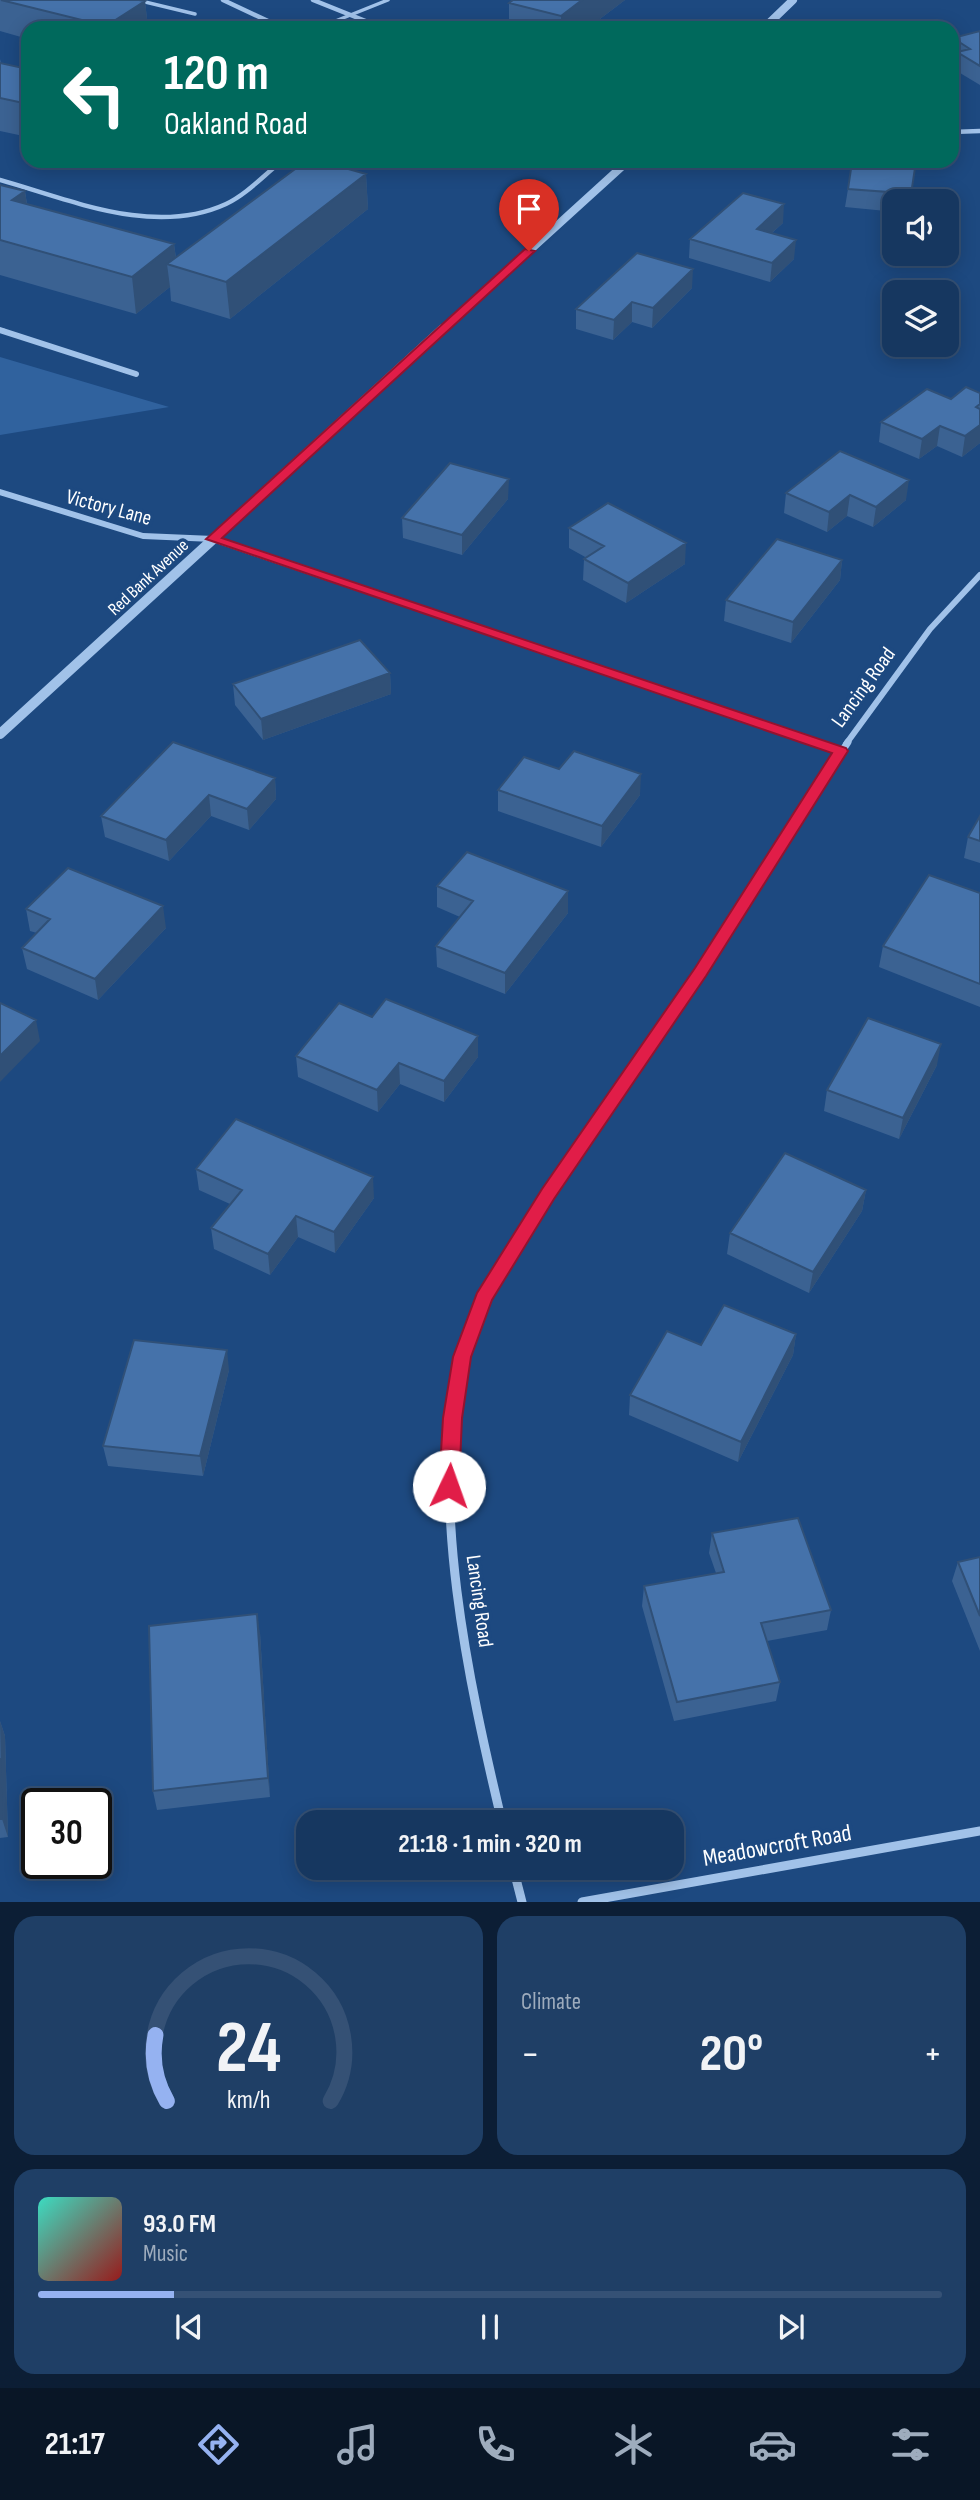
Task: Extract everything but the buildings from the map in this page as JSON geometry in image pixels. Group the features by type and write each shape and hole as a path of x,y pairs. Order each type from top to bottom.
{"street":[{"path":"223,0 269,21"},
{"path":"313,0 366,21"},
{"path":"771,21 793,0"},
{"path":"959,132 980,131"},
{"path":"0,180 141,217 183,217 227,203 273,168"},
{"name":"Red Bank Avenue","path":"0,734 620,168"},
{"path":"0,330 136,374"},
{"name":"Victory Lane","path":"0,492 143,536 213,539 841,751"},
{"name":"Lancing Road","path":"499,1810 475,1709 454,1558 449,1486 452,1418 462,1357 484,1298 541,1206 666,1024 841,751 930,629 980,575"},
{"name":"Meadowcroft Road","path":"582,1902 980,1830"},
{"path":"516,1880 522,1902"}],"lane":[{"path":"137,0 195,14"},
{"path":"336,21 388,0"}],"shaded area":[{"path":"0,357 169,407 0,435"}],"route":[{"path":"449,1486 452,1418 462,1357 484,1298 548,1194 700,972 841,751 213,539 529,251"}]}
